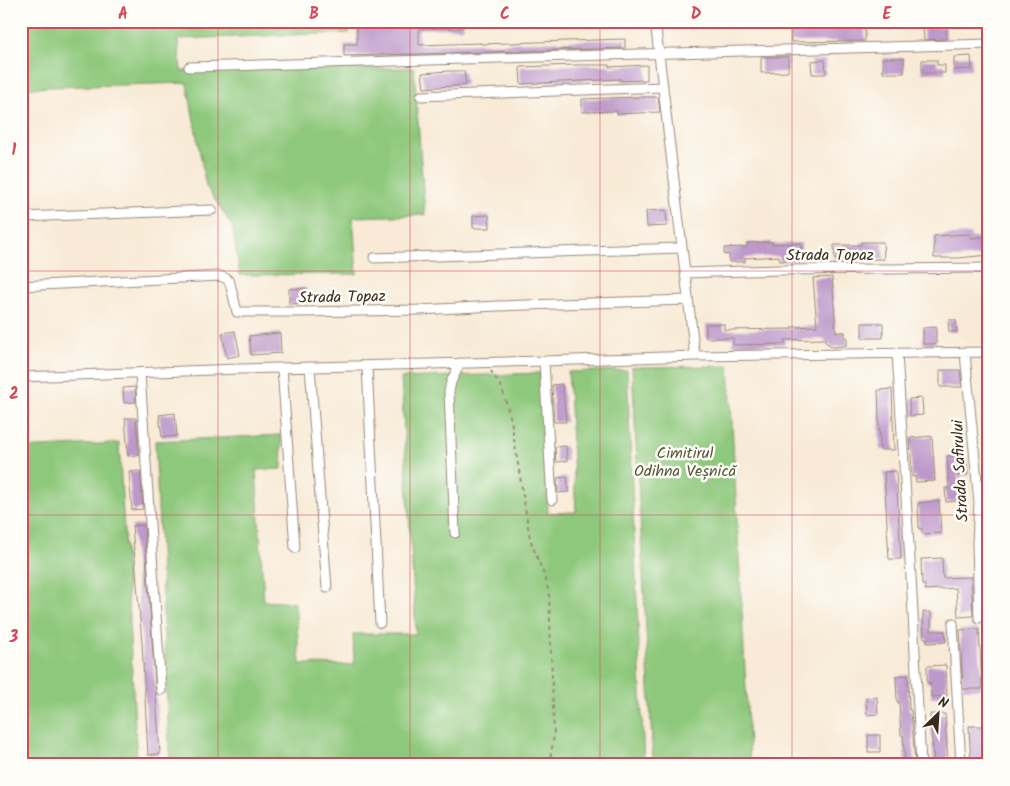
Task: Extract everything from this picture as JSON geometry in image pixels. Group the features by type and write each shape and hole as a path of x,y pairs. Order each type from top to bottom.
{"street":[{"path":"655,21 695,356"},
{"path":"189,67 989,44"},
{"path":"421,96 663,87"},
{"path":"21,217 212,210"},
{"path":"374,258 682,248"},
{"name":"Strada Topaz","path":"685,273 989,268"},
{"name":"Strada Topaz","path":"21,286 220,276 230,283 237,312 419,310 688,300"},
{"path":"21,377 695,356 989,352"},
{"path":"897,353 921,765"},
{"name":"Strada Safirului","path":"965,353 979,503 976,543 979,618"},
{"path":"544,362 552,500"},
{"path":"455,533 449,392 451,382 460,363"},
{"path":"366,366 380,623"},
{"path":"310,367 327,588"},
{"path":"282,368 294,548"},
{"path":"140,373 161,690"},
{"path":"953,623 961,765"}],"path":[{"path":"482,362 493,373 502,388 507,404 530,539 549,593 554,736 549,765"}],"green space":[{"path":"21,21 348,21 349,33 178,39 181,71 414,68 425,215 353,217 357,274 240,275 232,226 206,186 187,83 21,88"},
{"name":"Cimitirul Odihna Veșnică","path":"729,366 750,765 697,765 697,760 653,761 632,367"},
{"path":"627,370 644,765 21,765 21,448 119,443 137,761 170,763 155,441 281,435 282,469 256,470 264,601 295,603 300,664 354,665 353,634 416,634 401,378 540,373 548,513 576,512 568,372"}],"building":[{"path":"357,21 463,21 463,28 419,29 419,45 625,39 625,48 344,56 344,44 357,44"},
{"path":"791,26 865,28 865,41 791,42"},
{"path":"923,27 946,27 946,39 924,40"},
{"path":"971,56 972,69 954,70 954,57"},
{"path":"761,57 788,57 788,72 761,73"},
{"path":"883,58 904,58 904,73 883,73"},
{"path":"825,60 826,74 812,74 811,61"},
{"path":"922,60 937,60 937,65 945,65 945,73 922,73"},
{"path":"609,65 609,67 647,65 647,80 621,81 621,79 521,84 520,67"},
{"path":"464,71 466,85 424,88 422,73"},
{"path":"658,97 660,112 617,114 617,111 582,112 582,99"},
{"path":"666,210 667,226 647,227 646,211"},
{"path":"489,215 490,228 473,228 473,216"},
{"path":"970,234 971,238 989,236 989,255 934,258 934,236"},
{"path":"772,242 772,244 801,243 801,260 780,261 779,256 745,258 745,262 729,262 729,254 724,255 724,248 747,247 747,243"},
{"path":"861,242 883,242 884,259 835,260 834,245 861,245"},
{"path":"832,277 836,332 845,332 847,345 845,346 833,347 825,342 825,339 785,340 785,344 733,345 733,338 706,338 706,324 724,324 724,330 792,329 792,327 817,326 813,278"},
{"path":"306,288 307,303 289,304 289,289"},
{"path":"948,320 956,320 957,332 949,332"},
{"path":"862,323 883,323 883,338 862,338"},
{"path":"936,327 936,344 923,344 923,328"},
{"path":"235,331 240,355 227,358 222,333"},
{"path":"280,333 281,353 251,355 249,336"},
{"path":"940,370 960,370 962,387 940,387"},
{"path":"562,384 566,422 554,422 552,385"},
{"path":"135,387 136,402 124,403 123,388"},
{"path":"892,389 894,450 880,450 878,390"},
{"path":"922,398 923,415 910,416 909,399"},
{"path":"175,413 177,436 162,437 159,415"},
{"path":"125,418 136,418 139,455 128,456"},
{"path":"932,436 935,481 916,482 915,476 912,477 910,438"},
{"path":"566,446 567,461 556,462 555,447"},
{"path":"966,455 968,475 958,475 959,501 946,502 945,488 949,488 947,456"},
{"path":"140,471 143,509 132,510 129,472"},
{"path":"896,471 901,559 889,559 884,472"},
{"path":"567,477 569,492 558,493 557,478"},
{"path":"939,501 941,533 922,534 922,529 919,529 918,503"},
{"path":"144,525 160,754 148,755 142,643 132,526"},
{"path":"942,558 943,578 971,577 973,616 958,617 956,588 925,590 925,585 922,585 921,559"},
{"path":"923,612 931,612 931,631 945,631 946,642 927,643 927,638 924,638"},
{"path":"979,629 982,689 963,689 960,630"},
{"path":"946,665 947,696 931,697 931,683 927,683 927,666"},
{"path":"908,675 909,710 911,710 915,764 905,765 899,702 897,702 896,676"},
{"path":"877,697 878,714 867,715 866,698"},
{"path":"930,714 945,714 948,765 934,765"},
{"path":"969,726 984,726 985,765 971,765"},
{"path":"868,735 880,735 880,752 868,752"}]}
